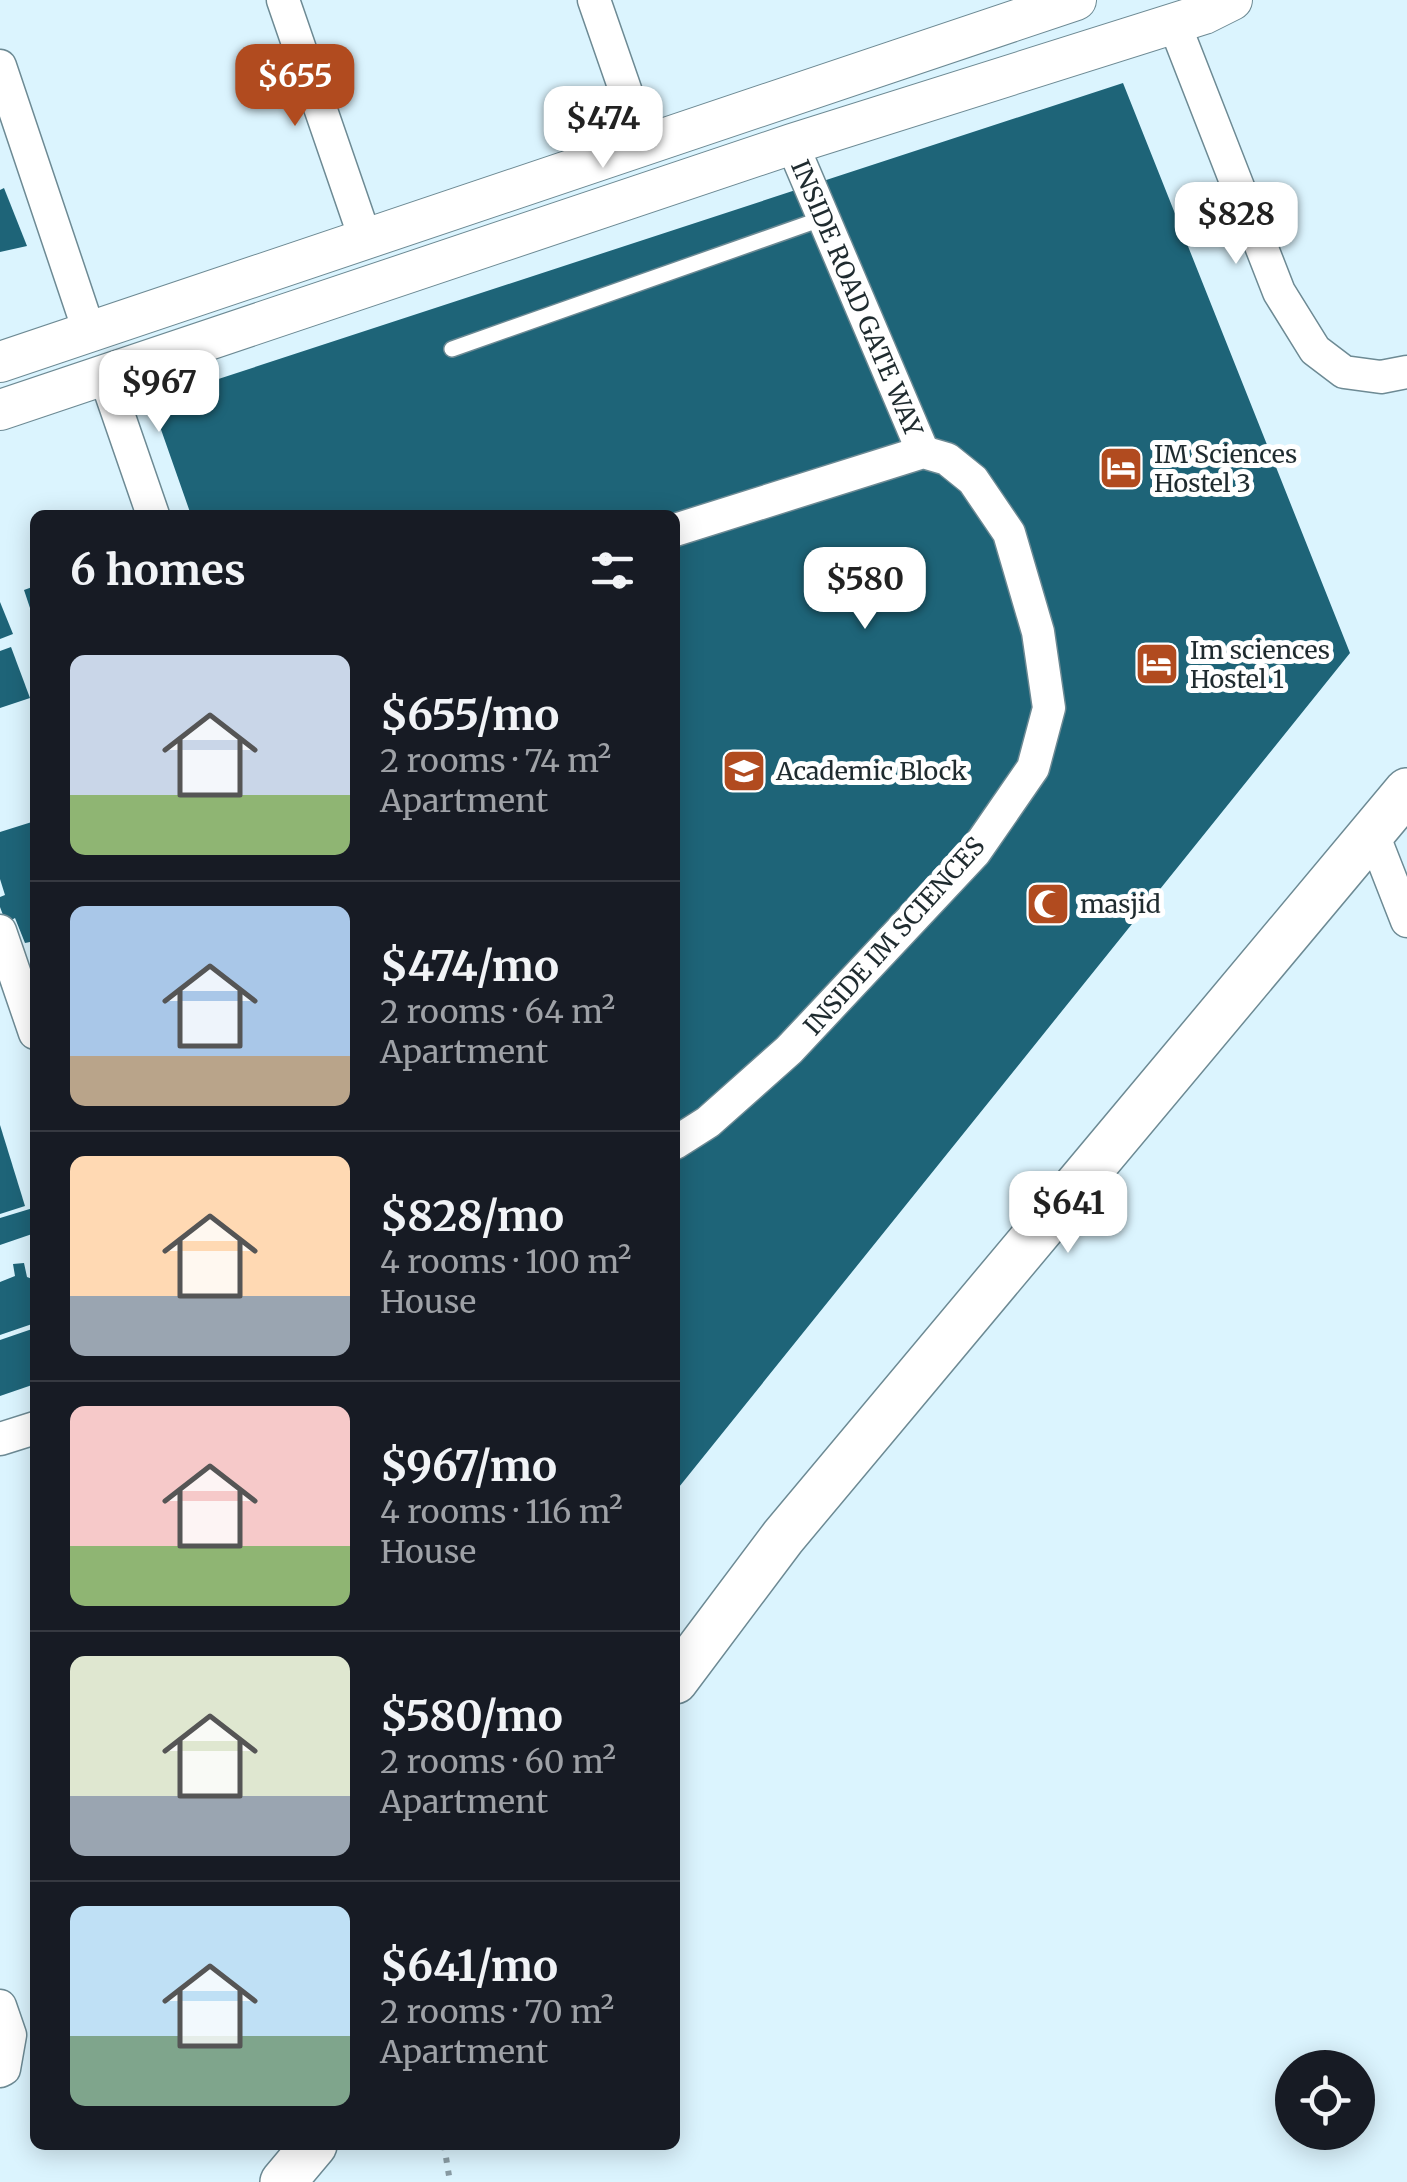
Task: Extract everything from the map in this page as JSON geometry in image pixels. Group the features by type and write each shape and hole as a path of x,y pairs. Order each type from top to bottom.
{"main road":[{"path":"680,1673 783,1537 1407,791"},
{"path":"284,2182 310,2150"}],"street":[{"path":"283,0 365,238"},
{"path":"594,0 644,144"},
{"path":"0,362 1076,0"},
{"path":"0,410 1202,9 1280,292 1315,350 1344,372 1381,377 1407,372"},
{"path":"0,66 88,331"},
{"path":"776,100 792,144"},
{"name":"INSIDE ROAD GATE WAY","path":"792,144 924,452"},
{"path":"190,296 207,342"},
{"path":"105,376 151,510"},
{"path":"680,528 924,452"},
{"name":"INSIDE IM SCIENCES","path":"680,1140 708,1122 789,1050 975,852 1033,768 1049,708 1038,632 1009,533 973,480 947,458 924,452"},
{"path":"1373,834 1407,920"},
{"path":"0,931 30,1018"},
{"path":"0,1440 30,1430"},
{"path":"0,2006 10,2035 4,2069 0,2071"}],"lane":[{"path":"452,349 824,218"}],"path":[{"path":"445,2150 450,2182"}],"building":[{"path":"1123,83 1350,653 680,1486 680,510 189,510 151,401"},
{"path":"4,188 27,246 0,252 0,190"},
{"path":"0,602 13,634 0,639"},
{"path":"11,647 30,698 0,708 0,651"},
{"path":"30,823 30,942 25,943 15,918 6,923 0,907 0,897 5,895 0,879 0,832"},
{"path":"0,1125 25,1206 0,1214"},
{"path":"30,1209 30,1235 0,1245 0,1218"},
{"path":"24,1263 30,1278 30,1325 0,1335 0,1282 15,1276 13,1264"},
{"path":"30,1330 30,1386 0,1396 0,1340"}],"place":[{"name":"IM Sciences Hostel 3","path":"1121,468"},
{"name":"Im sciences Hostel 1","path":"1157,664"},
{"name":"Academic Block","path":"744,771"},
{"name":"masjid","path":"1048,904"}]}
